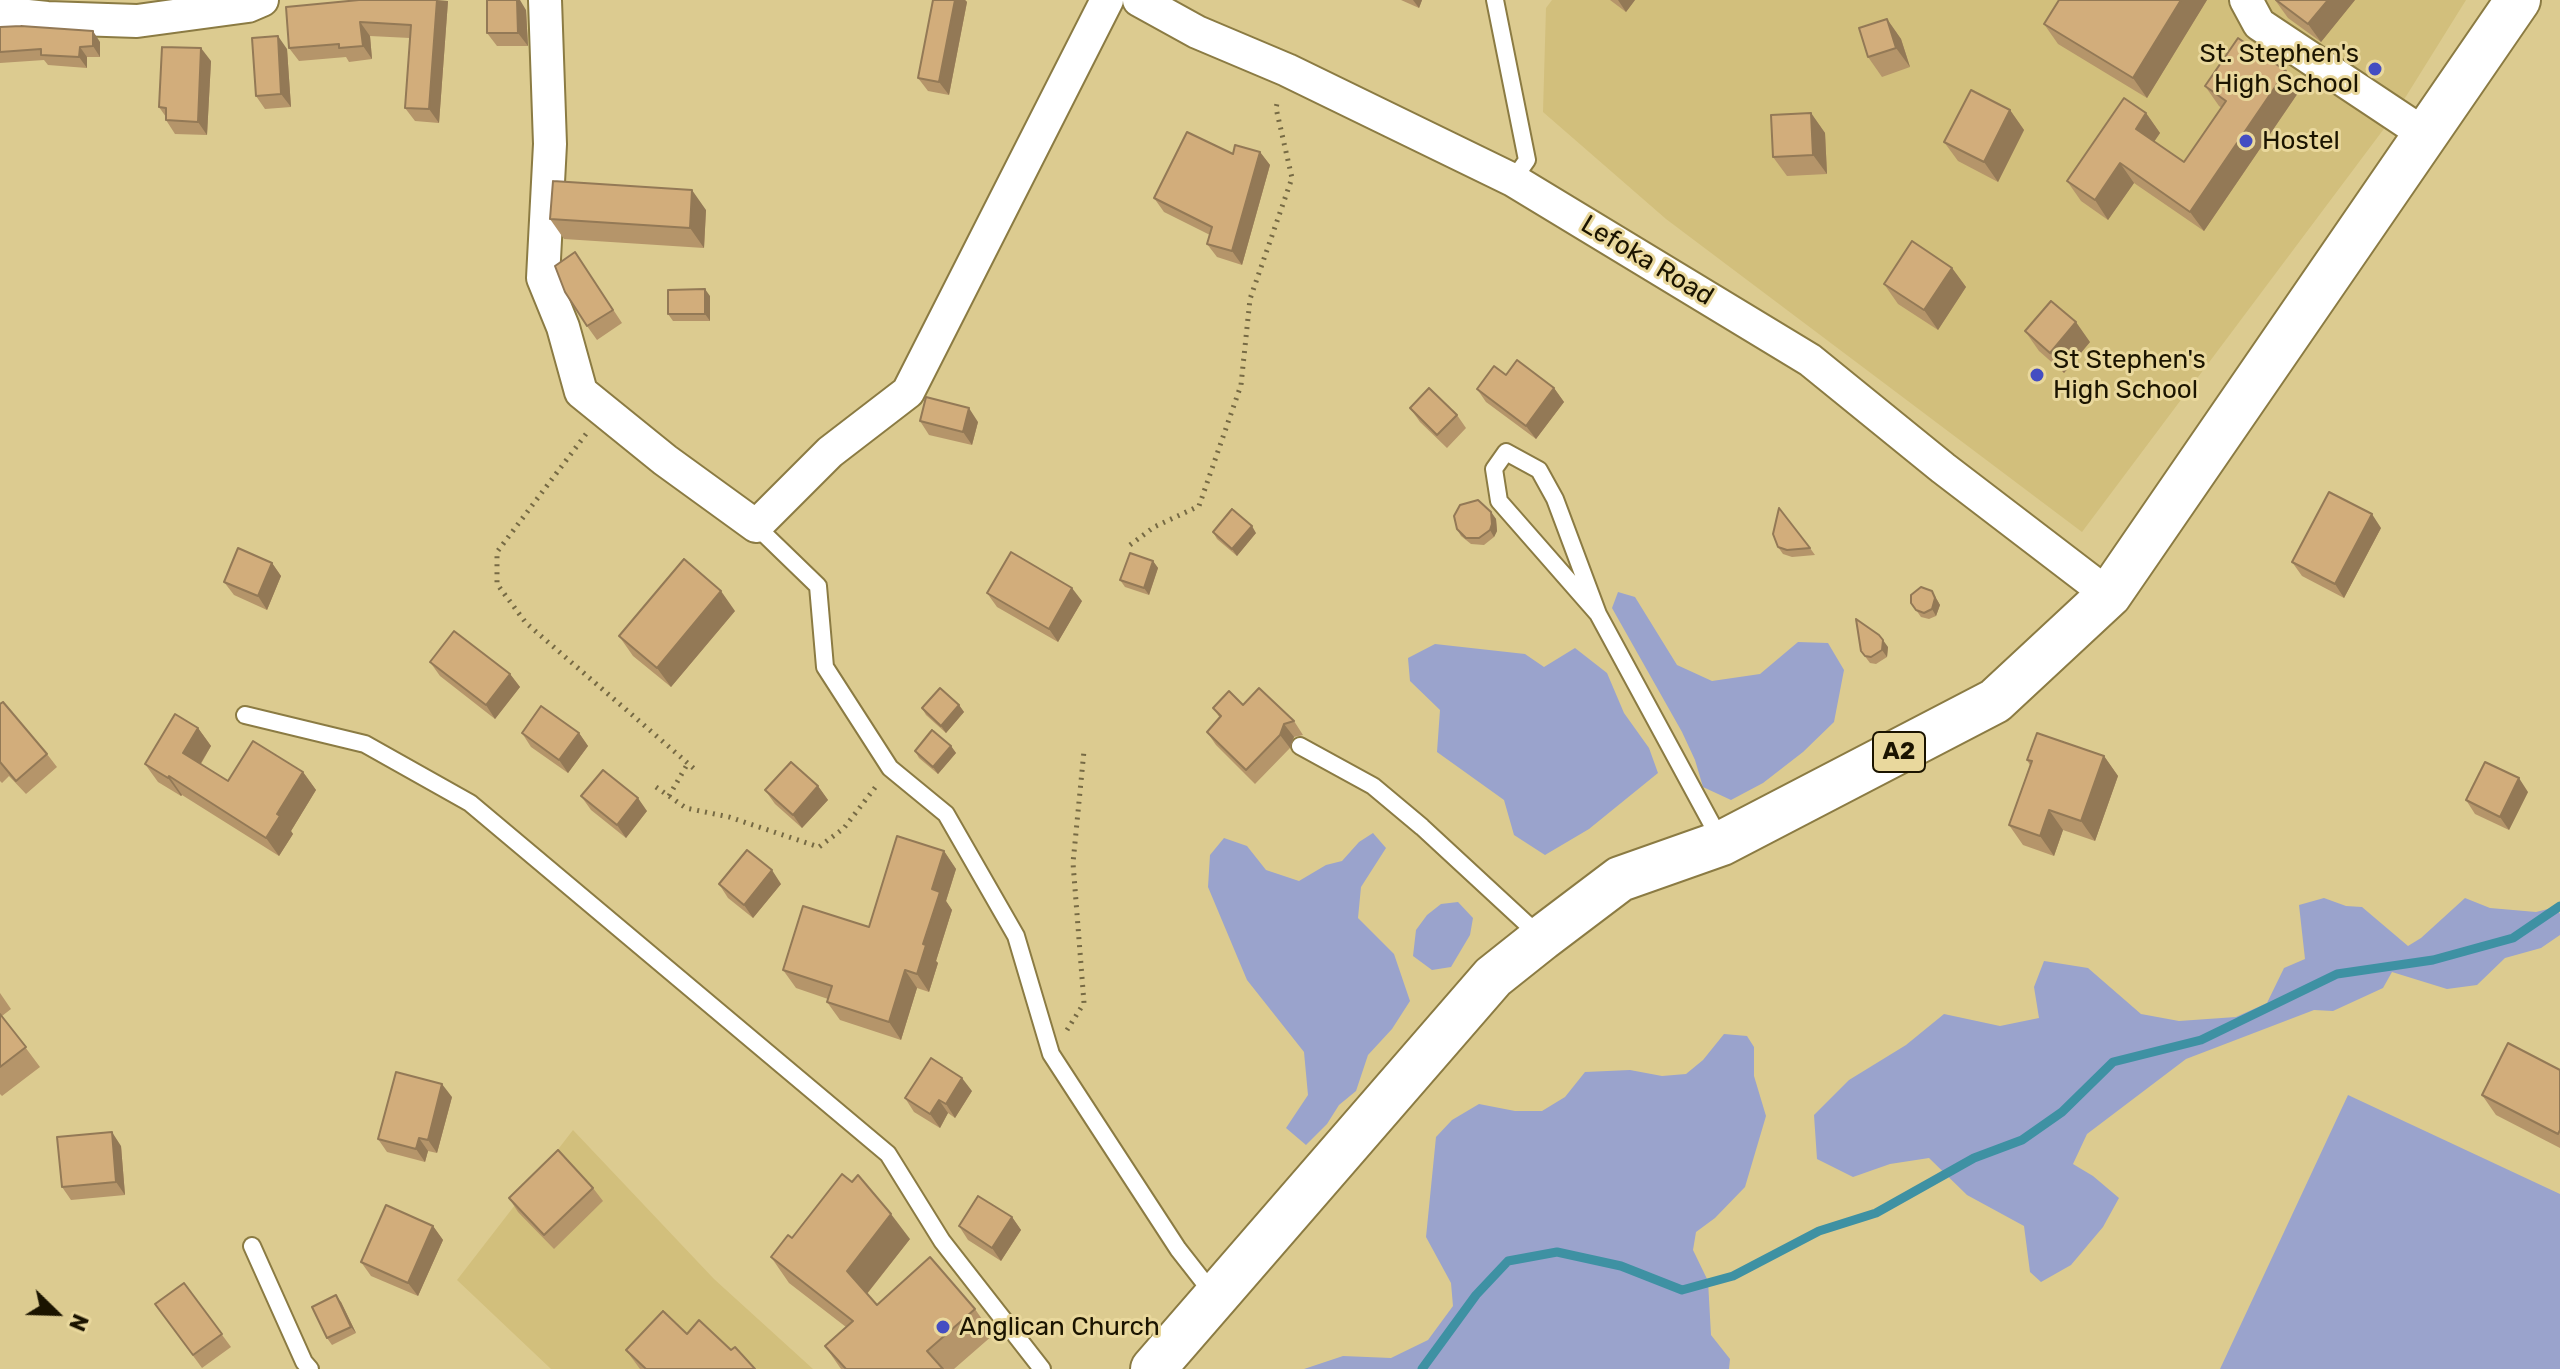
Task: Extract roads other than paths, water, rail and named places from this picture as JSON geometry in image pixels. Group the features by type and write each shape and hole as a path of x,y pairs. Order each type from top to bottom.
{"main road":[{"name":"A2","path":"1153,1369 1493,977 1620,879 1722,843 1995,701 2109,595 2518,0"}],"street":[{"path":"0,13 137,21 248,6 262,0"},
{"path":"545,0 550,144 543,278 563,327 581,392 665,460 756,526 830,452 908,392 1107,0"},
{"name":"Lefoka Road","path":"1139,0 1197,32 1287,70 1513,180 1810,360 1943,468 2109,595"},
{"path":"2246,0 2259,24 2426,135"}],"lane":[{"path":"1495,0 1527,160 1513,180"},
{"path":"1598,614 1499,501 1494,469 1506,452 1539,470 1545,480 1598,614 1722,843"},
{"path":"756,526 818,586 825,667 890,768 946,814 1016,936 1051,1054 1178,1249 1216,1297"},
{"path":"245,715 365,744 470,803 888,1154 942,1241 1042,1369"},
{"path":"1300,746 1373,786 1542,938"},
{"path":"252,1246 304,1362 310,1369"}],"waterway":[{"path":"1422,1369 1476,1295 1508,1261 1557,1252 1621,1266 1682,1290 1733,1276 1819,1231 1876,1213 1974,1158 2022,1140 2062,1112 2113,1062 2201,1040 2337,974 2433,960 2513,938 2560,906"}],"place":[{"name":"St. Stephen's High School","path":"2375,69"},
{"name":"Hostel","path":"2246,141"},
{"name":"St Stephen's High School","path":"2037,375"},
{"name":"Anglican Church","path":"943,1327"}]}
